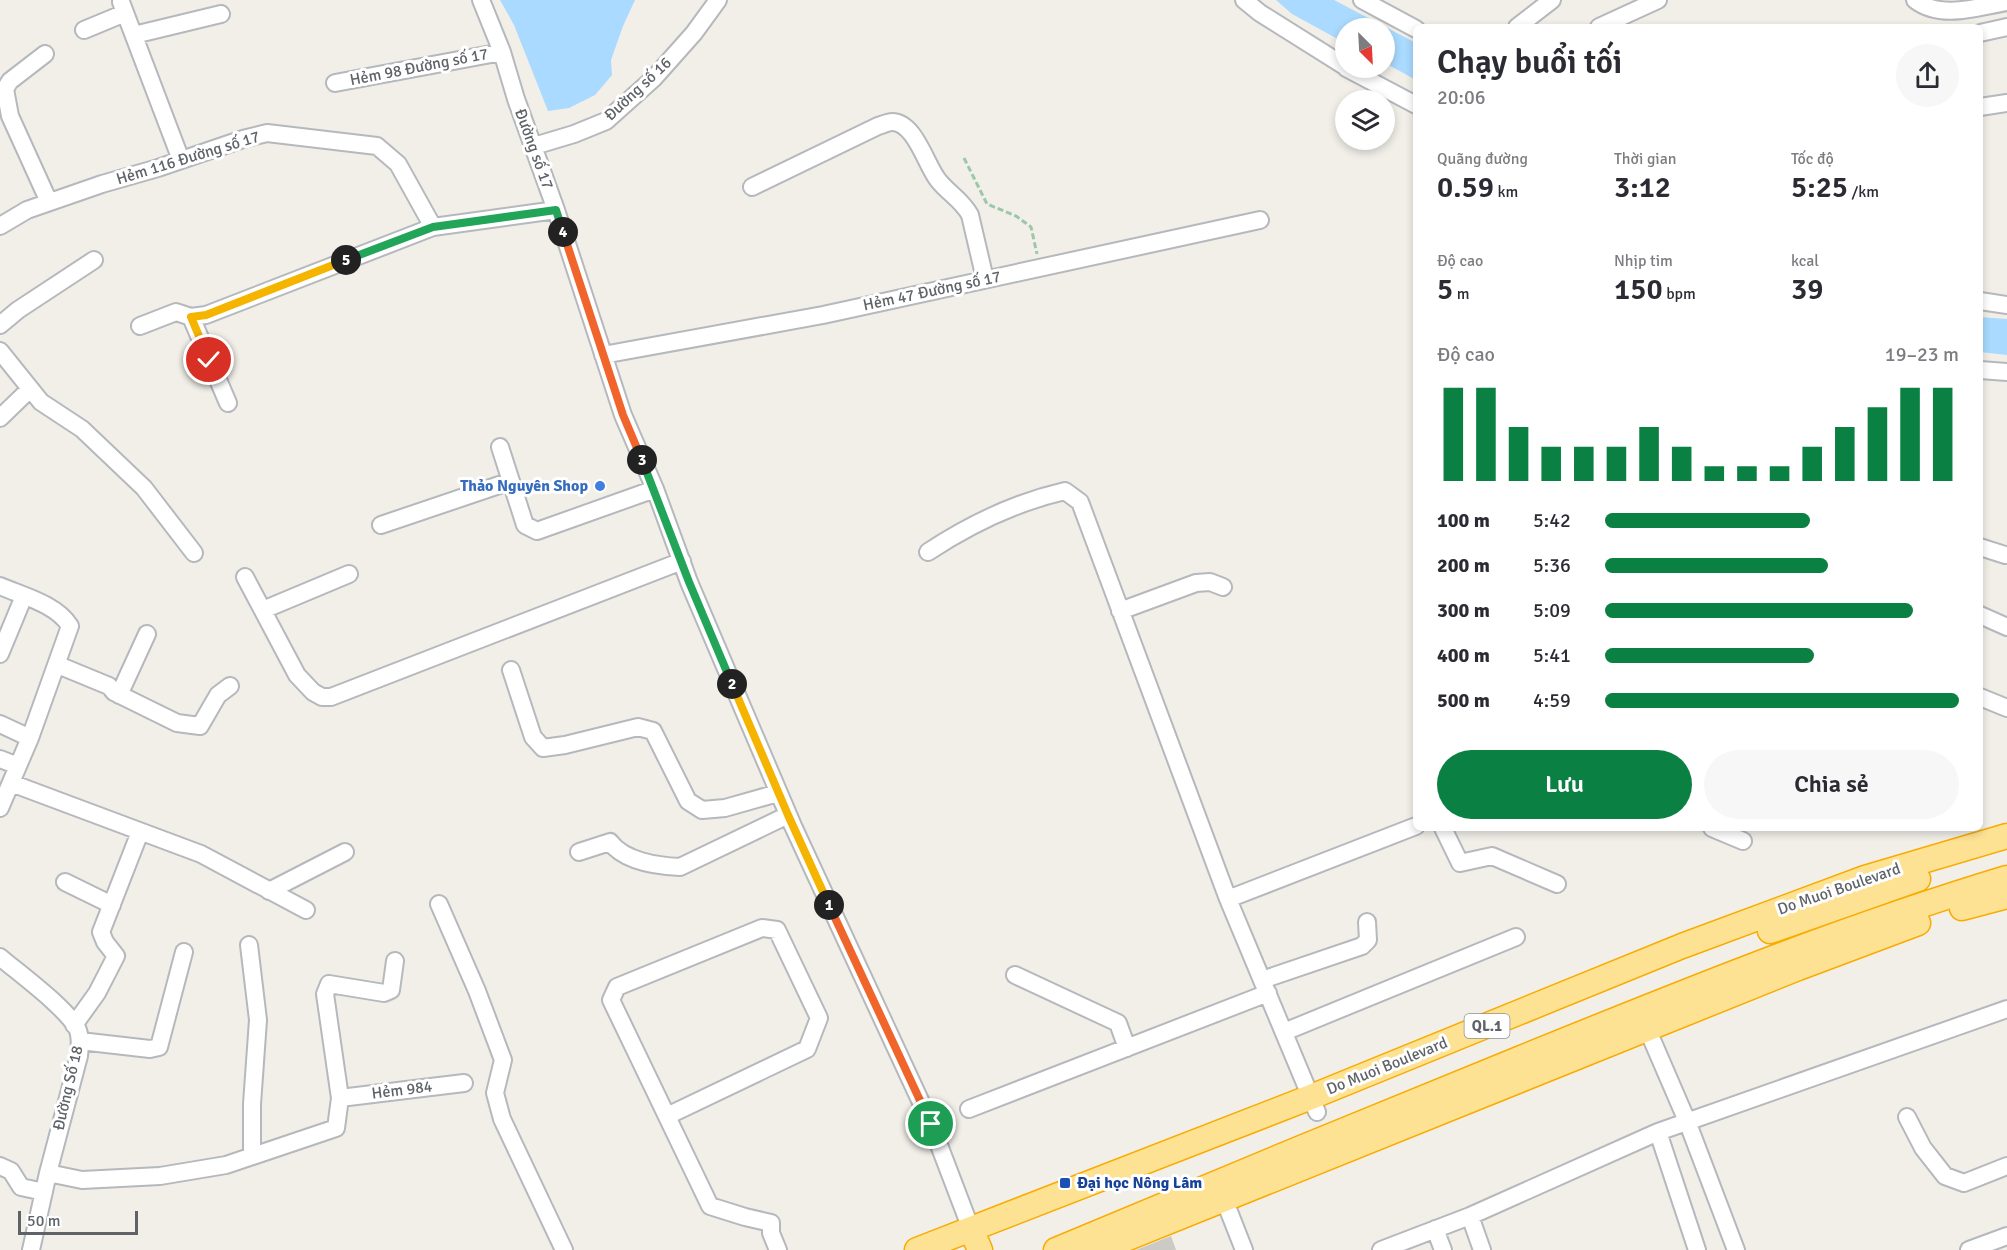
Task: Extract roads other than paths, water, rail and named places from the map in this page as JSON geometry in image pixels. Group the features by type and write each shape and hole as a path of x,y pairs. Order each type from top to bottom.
{"highway":[{"name":"Do Muoi Boulevard","path":"1314,1105 1682,946 1866,878 2007,836"},
{"name":"Do Muoi Boulevard","path":"973,1243 1314,1105 1616,987 1900,884 2007,853"},
{"name":"QL.1","path":"1098,1250 1224,1199 1846,931 2007,878"},
{"name":"QL.1","path":"1056,1250 1226,1178 1643,1019 1798,968 1968,906 2007,896"},
{"name":"QL.1","path":"930,1248 973,1243"}],"street":[{"name":"Đường số 17","path":"481,0 502,52 623,415 778,793 931,1124 973,1243"},
{"name":"Đường số 16","path":"534,146 606,121 654,78 694,33 718,0"},
{"path":"1244,0 1260,13 1335,60"},
{"path":"1362,0 1413,26"},
{"path":"1521,24 1552,0"},
{"path":"1606,24 1658,0"},
{"path":"1915,0 1923,6 1945,12 2007,2"},
{"path":"84,30 123,7 181,160"},
{"path":"134,35 221,14"},
{"path":"1983,32 2007,27"},
{"name":"Hẻm 98 Đường số 17","path":"335,83 502,52"},
{"path":"45,54 10,81 5,89 10,116 49,202"},
{"path":"1366,78 1413,103"},
{"path":"1983,107 2007,103"},
{"path":"752,187 878,126 892,122 903,126 922,149 938,180 965,206 985,279"},
{"name":"Hẻm 116 Đường số 17","path":"0,226 27,210 49,202 267,133 377,147 398,164 433,227"},
{"path":"140,326 176,312 191,317 206,315 433,227 556,210"},
{"name":"Hẻm 47 Đường số 17","path":"603,355 823,315 1260,220"},
{"path":"0,325 18,310 94,260"},
{"path":"1983,301 2007,305"},
{"path":"191,317 228,403"},
{"path":"0,351 41,402 82,429 144,488 194,553"},
{"path":"1983,370 2007,372"},
{"path":"0,418 30,389"},
{"path":"500,447 525,525 537,531 655,489"},
{"path":"381,525 511,481"},
{"path":"928,552 951,537 1036,498 1065,491 1080,502 1228,899 1314,1105"},
{"path":"1983,548 2005,555"},
{"path":"245,576 303,682 322,697 331,697 682,561"},
{"path":"263,610 350,574"},
{"path":"1120,611 1196,583 1210,582 1223,587"},
{"path":"0,586 53,609 70,626 30,738 0,808"},
{"path":"0,654 24,596"},
{"path":"1983,616 2007,627"},
{"path":"118,695 147,634"},
{"path":"57,665 110,686 118,695 177,723 200,726 218,695 230,686"},
{"path":"511,670 533,736 543,748 565,745 638,727 653,731 688,801 702,810 725,808 778,793"},
{"path":"1983,698 2007,708"},
{"path":"0,724 30,738"},
{"path":"0,759 18,766"},
{"path":"11,783 201,854 306,910"},
{"path":"579,852 610,842 617,852 661,866 680,867 788,815"},
{"path":"1228,899 1413,827"},
{"path":"1444,831 1460,863 1492,856 1557,884"},
{"path":"1719,831 1743,841"},
{"path":"74,1025 97,993 116,956 105,942 101,932 140,832"},
{"path":"269,891 345,852"},
{"path":"65,882 112,905"},
{"path":"440,904 503,1060 495,1093 502,1119 564,1250"},
{"path":"969,1109 1126,1048 1362,946 1368,940 1367,922"},
{"path":"667,1116 807,1049 819,1018 777,930 762,928 617,987 611,1000 710,1206 745,1218 771,1223 771,1233 778,1250"},
{"path":"1284,1032 1516,937"},
{"path":"249,945 258,1020 252,1104 252,1156"},
{"path":"80,1041 150,1049 159,1047 184,952"},
{"name":"Đường Số 18","path":"0,957 66,1014 78,1030 80,1041 79,1056 48,1173 31,1250"},
{"path":"48,1173 82,1180 160,1176 226,1165 336,1128 339,1098 325,994 329,984 384,993 391,990 395,961"},
{"path":"1015,975 1118,1023 1126,1048"},
{"path":"1381,1250 1470,1216 1658,1132 2007,1009"},
{"path":"1643,1019 1687,1121 1736,1250"},
{"name":"Hẻm 984","path":"339,1098 464,1083"},
{"path":"1907,1118 1923,1148 1945,1176 1964,1183 2007,1166"},
{"path":"1658,1132 1697,1250"},
{"path":"0,1166 11,1171 21,1186 44,1192"},
{"path":"1224,1199 1244,1250"},
{"path":"1470,1216 1482,1250"},
{"path":"1435,1229 1443,1250"},
{"path":"1969,1250 2007,1236"}],"water":[{"path":"500,0 635,0 611,60 612,75 595,95 569,108 548,111 514,25"},
{"path":"1276,0 1334,0 1368,18 1335,18 1335,38 1292,14"},
{"path":"1395,32 1413,41 1413,78 1395,68"},
{"path":"1983,317 2007,319 2007,355 1983,352"}],"place":[{"name":"Thảo Nguyên Shop","path":"600,486"},
{"name":"Đại học Nông Lâm","path":"1065,1183"}]}
